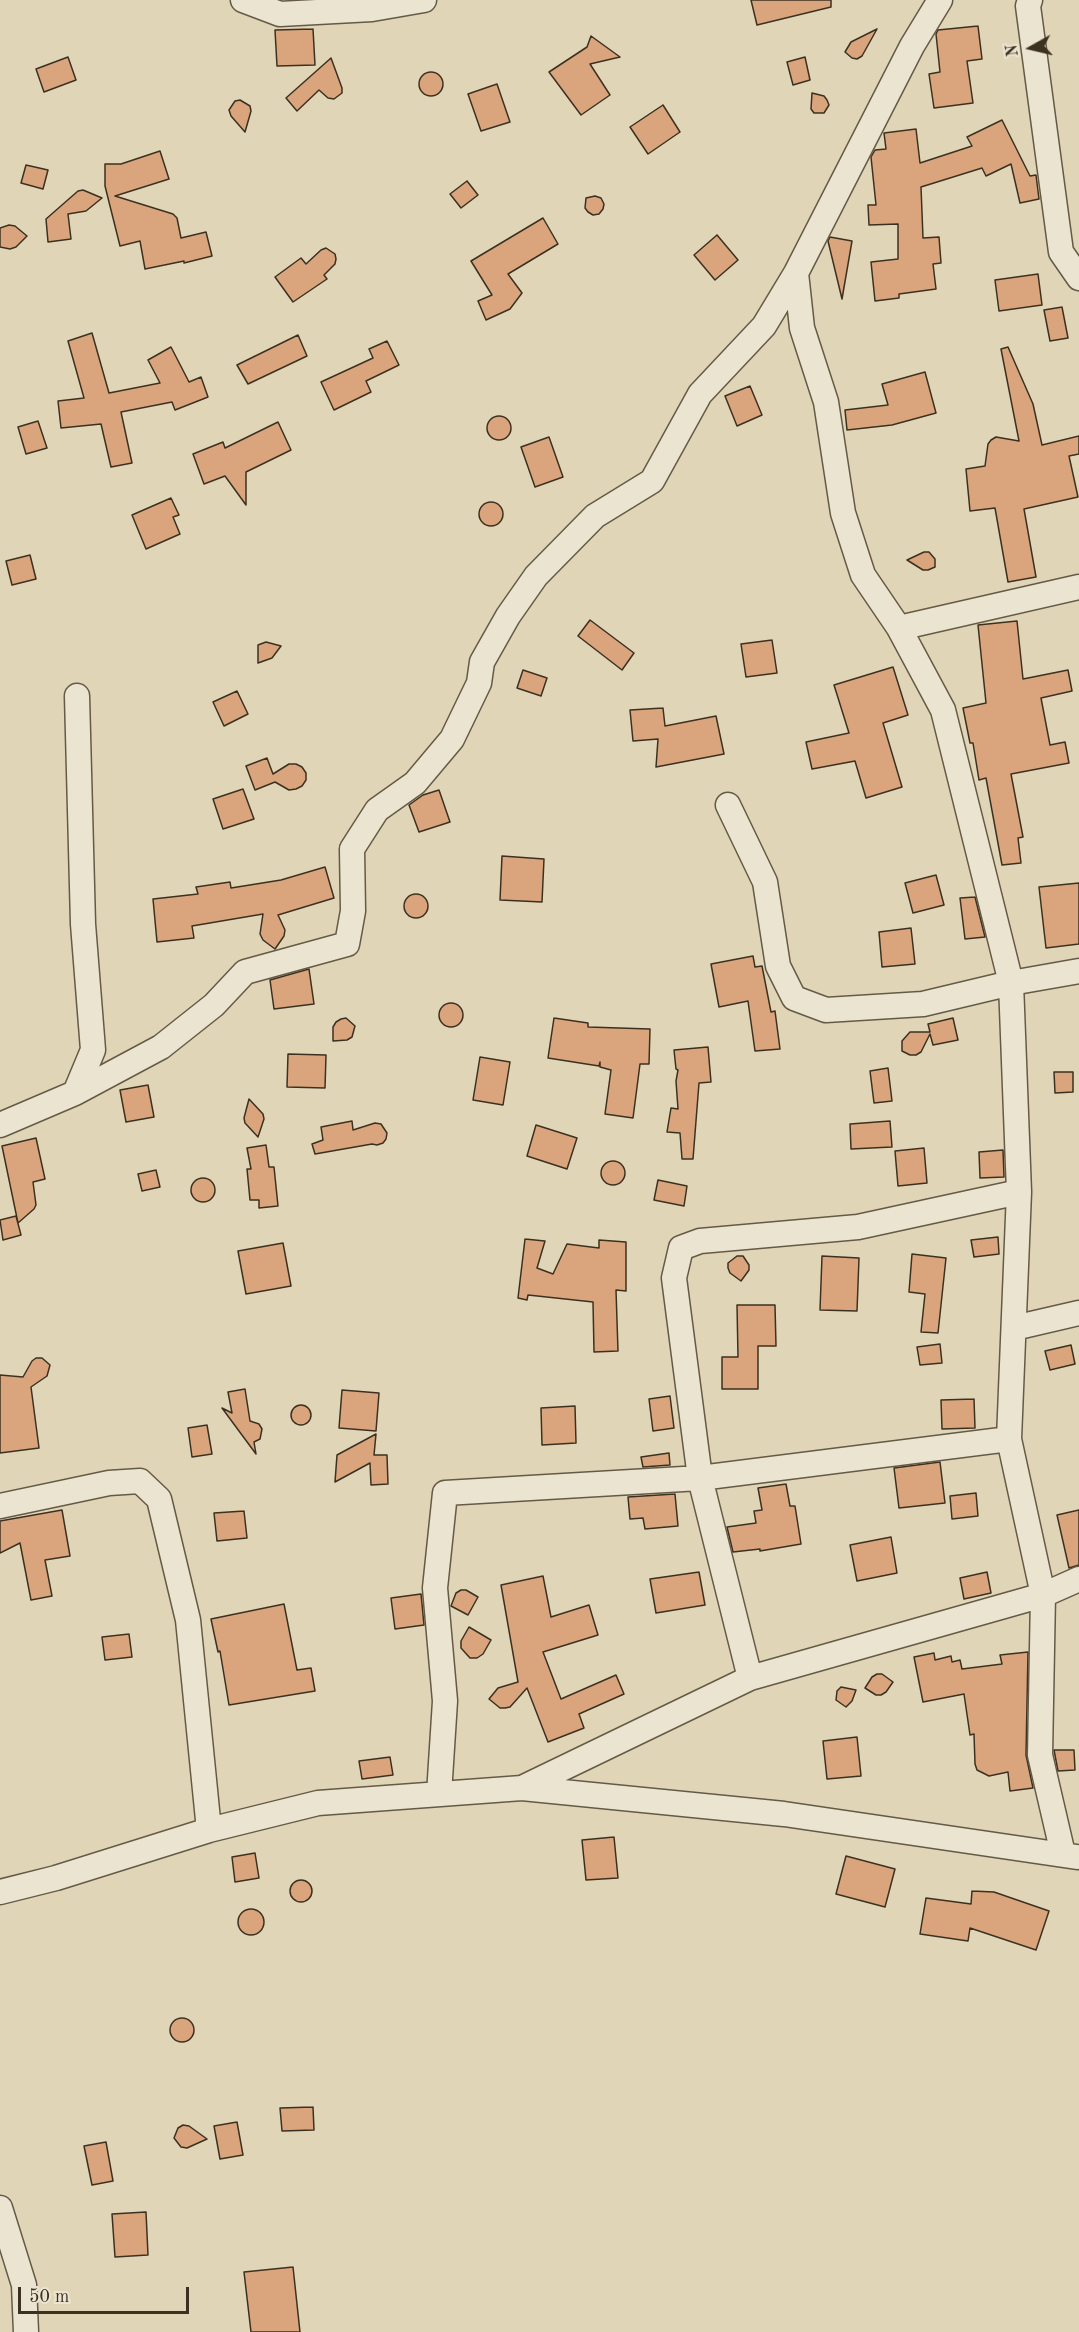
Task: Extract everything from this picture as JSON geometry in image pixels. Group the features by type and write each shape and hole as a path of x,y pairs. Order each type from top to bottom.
{"street":[{"path":"243,0 280,14 372,9 424,0"},
{"path":"0,1125 75,1093 161,1047 214,1005 245,972 347,944 352,911 352,849 377,810 415,783 452,740 479,683 482,662 508,616 536,576 595,516 652,481 700,394 765,326 795,273 912,46 940,0"},
{"path":"1030,0 1028,6 1061,252 1079,278"},
{"path":"0,1892 56,1878 209,1830 318,1803 522,1788 784,1814 1071,1855 1040,1755 1044,1595 1009,1439 1019,1192 1011,983 943,710 899,628 863,576 843,513 826,402 802,328 795,273"},
{"path":"899,628 1079,587"},
{"path":"75,1093 93,1050 83,924 77,696"},
{"path":"728,805 765,882 778,966 794,998 826,1010 923,1004 1011,983 1079,971"},
{"path":"750,1678 700,1478 674,1278 681,1248 700,1241 858,1227 1019,1192"},
{"path":"1014,1328 1079,1313"},
{"path":"439,1794 445,1701 435,1588 445,1494 700,1478 1009,1439"},
{"path":"0,1506 109,1483 140,1481 159,1499 188,1620 209,1830"},
{"path":"522,1788 750,1678 1044,1595 1079,1579"},
{"path":"0,2208 24,2285 26,2332"}],"building":[{"path":"751,0 831,0 831,7 757,25"},
{"path":"978,26 982,59 967,61 973,103 934,108 929,74 940,72 936,34 938,30"},
{"path":"313,29 315,65 277,66 275,30"},
{"path":"877,29 862,56 857,59 852,58 845,52 851,42"},
{"path":"591,36 620,57 590,64 610,95 581,115 549,72 587,47"},
{"path":"68,57 76,80 44,92 36,69"},
{"path":"805,57 810,80 793,85 787,62"},
{"path":"331,58 342,93 334,99 328,98 319,90 297,111 286,98"},
{"path":"431,72 436,73 442,79 442,89 436,95 431,96 426,95 420,89 419,84 420,79 426,73"},
{"path":"497,84 510,122 481,131 468,94"},
{"path":"812,93 824,96 827,100 829,105 824,113 814,113 811,109"},
{"path":"240,100 250,106 251,111 245,132 231,116 229,110 235,101"},
{"path":"663,105 680,132 648,154 630,127"},
{"path":"1002,120 1030,176 1036,175 1039,199 1020,203 1011,164 986,176 982,168 921,187 923,238 939,237 941,263 933,264 936,289 899,294 899,298 875,301 871,262 898,259 898,224 869,225 868,205 876,205 871,157 875,150 886,149 884,133 916,129 920,163 972,146 967,137"},
{"path":"160,151 169,179 115,196 173,214 177,218 181,238 206,232 212,256 145,269 140,241 120,246 105,186 105,164 121,164"},
{"path":"26,165 48,170 43,189 21,183"},
{"path":"467,181 478,195 461,208 450,194"},
{"path":"83,190 102,198 86,211 68,214 71,239 48,242 46,219 78,191"},
{"path":"595,196 601,198 604,204 599,214 593,215 585,208 586,198"},
{"path":"543,218 558,244 508,274 522,293 510,309 486,320 478,301 492,295 471,261"},
{"path":"15,226 27,236 16,247 10,249 0,247 0,228"},
{"path":"717,235 738,260 715,280 694,255"},
{"path":"830,237 852,241 842,299 828,241"},
{"path":"326,248 335,254 336,259 335,264 324,275 327,279 293,302 275,277 301,258 306,264"},
{"path":"1038,274 1042,305 999,311 995,280"},
{"path":"1062,307 1068,338 1050,341 1044,310"},
{"path":"92,333 109,393 160,383 148,360 171,347 189,382 201,377 208,397 175,410 172,402 121,412 132,463 111,467 101,424 61,428 58,401 84,398 68,341"},
{"path":"298,335 307,356 248,384 237,365"},
{"path":"387,341 399,365 366,381 371,392 334,410 321,382 373,358 369,349"},
{"path":"1008,347 1033,404 1042,445 1079,436 1079,454 1069,456 1078,497 1024,509 1036,577 1008,582 995,508 970,511 966,469 985,466 988,444 996,437 1019,441 1001,349"},
{"path":"925,372 936,413 892,425 847,430 845,410 888,405 882,384"},
{"path":"750,386 762,415 737,426 725,396"},
{"path":"494,416 504,416 511,423 511,433 504,440 494,440 487,433 487,423"},
{"path":"38,421 47,448 26,454 18,427"},
{"path":"278,422 291,450 246,472 246,505 225,476 204,484 193,454 223,442 225,448"},
{"path":"549,437 563,477 535,487 521,447"},
{"path":"171,498 179,515 173,517 180,534 146,549 132,515"},
{"path":"491,502 499,506 503,514 499,522 491,526 483,522 479,514 483,506"},
{"path":"929,552 935,559 935,567 923,570 907,560"},
{"path":"30,555 36,579 12,585 6,561"},
{"path":"590,620 634,653 622,670 578,636"},
{"path":"1017,621 1023,679 1068,670 1072,691 1041,698 1050,745 1065,742 1069,763 1011,774 1023,837 1018,838 1021,863 1002,865 986,778 979,780 973,743 970,743 963,708 986,703 978,625"},
{"path":"772,640 777,673 746,677 741,644"},
{"path":"266,642 281,646 272,658 258,663 258,645"},
{"path":"893,667 908,715 883,723 902,787 866,798 855,761 812,769 806,742 849,733 834,685"},
{"path":"523,670 547,678 541,696 517,688"},
{"path":"237,691 248,714 224,726 213,702"},
{"path":"663,708 665,726 716,716 724,754 656,767 658,739 633,741 630,710"},
{"path":"267,758 273,774 289,764 302,767 306,773 306,780 302,786 289,790 275,782 255,790 246,766"},
{"path":"243,789 254,819 223,829 213,799"},
{"path":"439,790 450,822 419,832 409,805 423,795"},
{"path":"502,856 544,859 542,902 500,900"},
{"path":"325,867 334,898 278,915 285,930 284,936 275,949 263,940 260,934 263,914 192,926 194,938 157,942 153,899 198,894 196,887 230,882 231,888 281,880"},
{"path":"936,875 944,905 913,913 905,883"},
{"path":"1079,883 1079,944 1046,948 1039,887"},
{"path":"411,894 421,894 428,901 428,911 421,918 411,918 404,911 404,901"},
{"path":"975,897 985,937 965,939 960,898"},
{"path":"911,928 915,964 882,967 879,932"},
{"path":"753,956 755,967 762,966 771,1012 775,1011 780,1049 755,1051 748,1001 719,1007 711,964"},
{"path":"309,969 314,1004 274,1009 270,980"},
{"path":"451,1003 456,1004 462,1010 462,1020 456,1026 451,1027 446,1026 440,1020 439,1015 440,1010 446,1004"},
{"path":"346,1018 355,1026 352,1037 347,1040 333,1041 333,1027 336,1022"},
{"path":"554,1018 588,1023 588,1027 650,1029 649,1064 640,1064 633,1118 605,1114 611,1070 600,1067 600,1062 599,1066 548,1058"},
{"path":"953,1018 958,1040 933,1045 930,1034 921,1052 910,1055 902,1051 902,1041 910,1032 930,1032 928,1024"},
{"path":"708,1047 711,1082 699,1083 693,1159 682,1159 680,1133 667,1132 671,1108 678,1109 676,1081 678,1070 674,1050"},
{"path":"288,1054 326,1055 325,1088 287,1087"},
{"path":"480,1057 510,1062 503,1105 473,1100"},
{"path":"888,1068 892,1101 874,1103 870,1071"},
{"path":"1054,1072 1073,1072 1073,1092 1055,1093"},
{"path":"148,1085 154,1117 126,1122 120,1090"},
{"path":"249,1099 263,1114 264,1119 258,1137 245,1123 244,1118"},
{"path":"352,1121 353,1130 375,1123 381,1124 387,1133 386,1139 377,1145 315,1154 312,1144 323,1140 321,1127"},
{"path":"890,1121 892,1147 851,1149 850,1124"},
{"path":"536,1125 577,1138 567,1169 527,1156"},
{"path":"36,1138 45,1179 33,1182 36,1205 18,1223 2,1146"},
{"path":"266,1145 269,1167 274,1167 278,1206 259,1208 259,1200 250,1200 247,1169 251,1169 247,1148"},
{"path":"924,1148 927,1183 898,1186 895,1151"},
{"path":"1003,1150 1004,1177 980,1178 979,1152"},
{"path":"613,1161 621,1165 625,1173 621,1181 613,1185 605,1181 601,1173 605,1165"},
{"path":"156,1170 160,1187 142,1191 138,1174"},
{"path":"203,1178 212,1181 215,1190 212,1199 203,1202 194,1199 191,1190 194,1181"},
{"path":"658,1180 687,1186 684,1206 654,1200"},
{"path":"16,1216 21,1235 3,1240 0,1220"},
{"path":"998,1237 999,1254 974,1257 971,1240"},
{"path":"525,1239 545,1241 537,1268 553,1274 567,1244 599,1248 599,1240 626,1242 626,1291 616,1290 618,1351 594,1352 593,1302 528,1295 527,1300 518,1298"},
{"path":"283,1243 291,1286 246,1294 238,1251"},
{"path":"912,1254 946,1258 938,1333 921,1332 925,1294 909,1292"},
{"path":"737,1256 743,1256 749,1265 749,1270 741,1281 730,1273 728,1268 728,1263"},
{"path":"822,1256 859,1258 857,1311 820,1310"},
{"path":"737,1305 775,1305 776,1346 758,1346 758,1389 722,1389 722,1357 738,1357"},
{"path":"940,1344 942,1363 920,1365 917,1347"},
{"path":"1071,1345 1075,1364 1050,1370 1045,1351"},
{"path":"36,1358 42,1358 50,1365 47,1376 31,1387 39,1448 0,1453 0,1375 23,1377"},
{"path":"245,1389 250,1421 259,1424 262,1429 260,1439 254,1442 256,1454 222,1408 232,1413 228,1392"},
{"path":"342,1390 379,1393 376,1431 339,1428"},
{"path":"670,1396 674,1428 653,1431 649,1399"},
{"path":"974,1399 975,1428 942,1429 941,1400"},
{"path":"297,1405 305,1405 311,1411 311,1419 305,1425 297,1425 291,1419 291,1411"},
{"path":"575,1406 576,1443 542,1445 541,1408"},
{"path":"207,1425 212,1454 192,1457 188,1428"},
{"path":"376,1434 374,1455 387,1455 388,1484 371,1485 370,1463 335,1482 337,1455"},
{"path":"669,1453 670,1465 643,1467 641,1457"},
{"path":"940,1462 945,1503 899,1508 894,1468"},
{"path":"786,1484 790,1506 795,1506 801,1544 760,1551 760,1549 733,1552 727,1527 756,1523 754,1511 762,1510 758,1488"},
{"path":"976,1493 978,1516 952,1519 950,1496"},
{"path":"675,1494 678,1526 645,1529 643,1518 630,1519 628,1497"},
{"path":"62,1510 70,1556 45,1560 52,1596 31,1600 20,1543 0,1553 0,1521"},
{"path":"1079,1510 1079,1565 1069,1568 1057,1515"},
{"path":"244,1511 247,1538 217,1541 214,1513"},
{"path":"891,1537 897,1573 857,1581 850,1545"},
{"path":"699,1572 705,1605 656,1613 650,1579"},
{"path":"987,1572 991,1593 964,1599 960,1578"},
{"path":"543,1576 551,1617 589,1605 598,1635 543,1652 561,1699 616,1675 624,1694 579,1714 584,1728 548,1742 527,1688 510,1707 500,1708 489,1699 498,1688 518,1682 501,1585"},
{"path":"466,1590 478,1597 468,1615 451,1606 456,1593"},
{"path":"421,1594 424,1625 395,1629 391,1598"},
{"path":"284,1604 297,1670 311,1668 315,1691 229,1705 220,1651 218,1652 211,1619"},
{"path":"469,1627 491,1640 483,1654 477,1658 470,1658 461,1648 461,1641"},
{"path":"129,1634 132,1657 105,1660 102,1637"},
{"path":"1028,1652 1026,1755 1033,1788 1010,1791 1008,1772 989,1776 977,1770 974,1734 970,1735 964,1694 923,1702 914,1657 934,1653 935,1660 951,1656 952,1662 960,1660 962,1669 1002,1664 1000,1655"},
{"path":"882,1674 893,1682 881,1695 876,1695 865,1688 872,1677"},
{"path":"841,1687 856,1690 852,1701 846,1707 836,1700 837,1691"},
{"path":"857,1737 861,1776 827,1779 823,1741"},
{"path":"1054,1750 1074,1750 1075,1770 1058,1771"},
{"path":"390,1757 393,1775 362,1779 359,1761"},
{"path":"614,1837 618,1878 586,1880 582,1840"},
{"path":"255,1853 259,1878 235,1882 232,1857"},
{"path":"846,1856 895,1869 885,1907 836,1894"},
{"path":"301,1880 309,1883 312,1891 309,1899 301,1902 293,1899 290,1891 293,1883"},
{"path":"972,1891 994,1892 1049,1911 1036,1950 970,1928 968,1941 920,1934 926,1898 971,1904"},
{"path":"251,1909 260,1913 264,1922 260,1931 251,1935 242,1931 238,1922 242,1913"},
{"path":"182,2018 190,2022 194,2030 190,2038 182,2042 174,2038 170,2030 174,2022"},
{"path":"313,2107 314,2130 282,2131 280,2108"},
{"path":"237,2122 243,2155 220,2159 214,2126"},
{"path":"183,2125 189,2126 207,2139 187,2148 181,2147 174,2138 178,2128"},
{"path":"106,2142 113,2181 92,2185 84,2146"},
{"path":"146,2212 148,2255 115,2257 112,2214"},
{"path":"293,2267 300,2332 251,2332 244,2272"}]}
